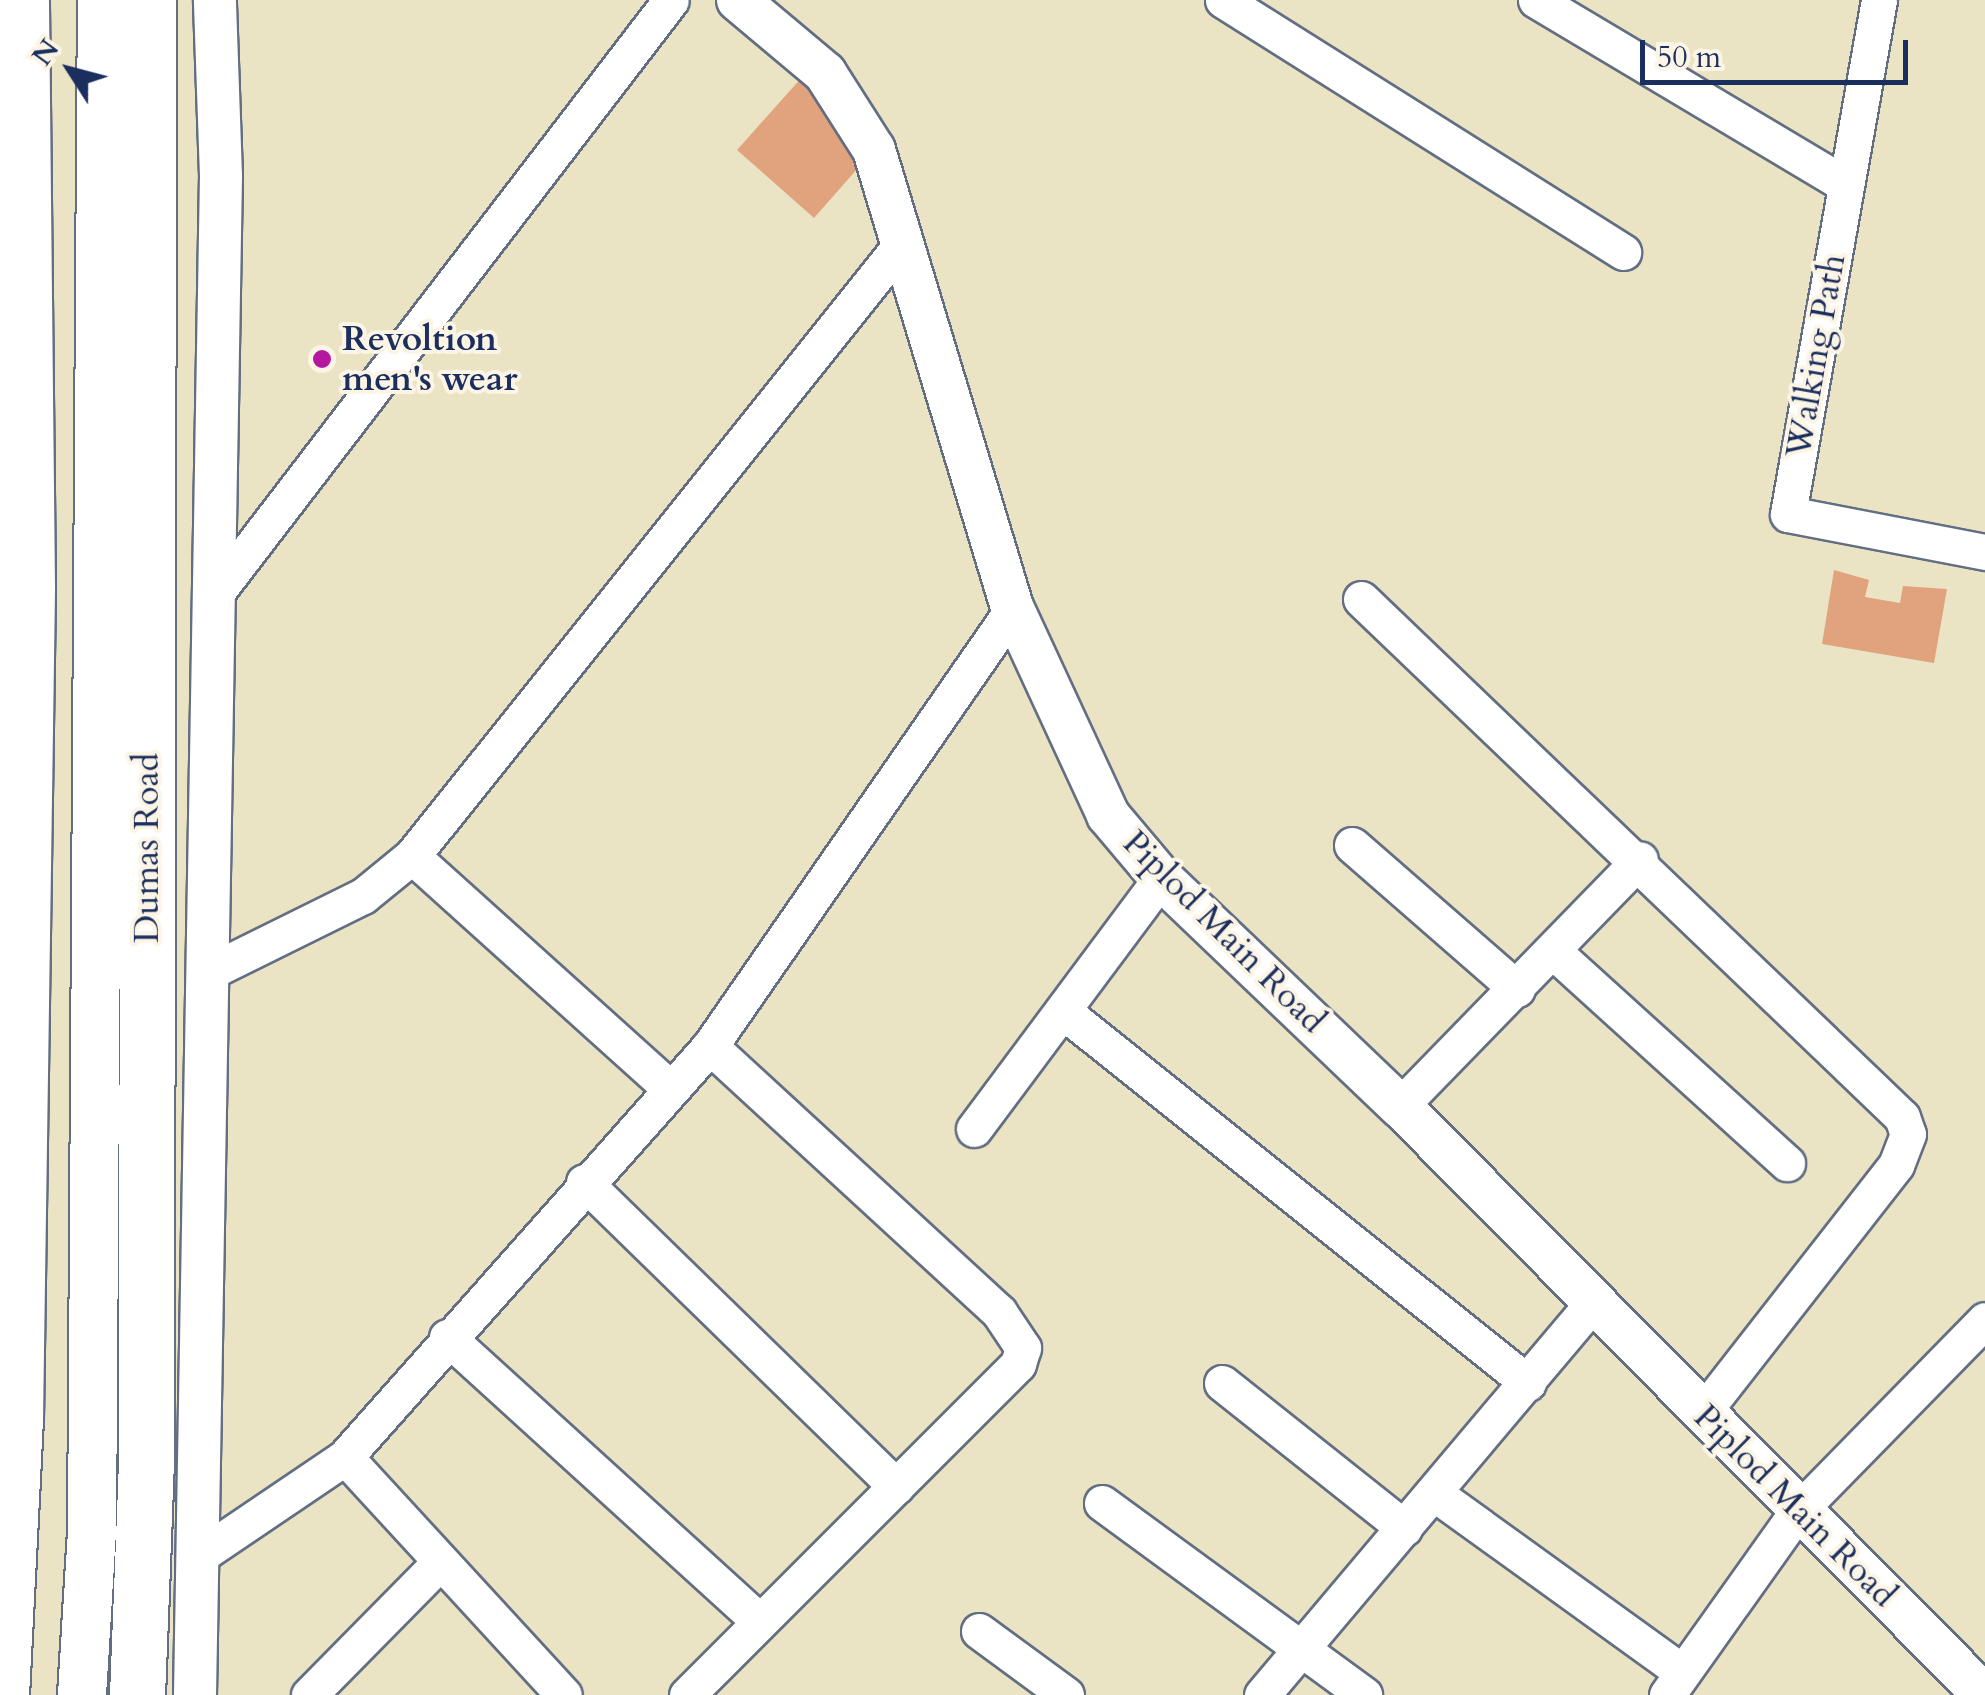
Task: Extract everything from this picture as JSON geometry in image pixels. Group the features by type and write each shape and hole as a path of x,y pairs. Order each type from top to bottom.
{"main road":[{"path":"1,1695 16,1418 27,588 21,0"},
{"path":"60,1695 71,1076 71,0"},
{"path":"82,1695 92,1532 102,0"},
{"name":"Dumas Road","path":"137,1695 146,1456 148,0"}],"street":[{"path":"195,1695 202,1554 209,972 215,0"},
{"path":"213,597 671,0"},
{"name":"Piplod Main Road","path":"738,0 849,103 874,150 1013,610 1084,778 1161,878 1400,1106 1591,1305 1984,1695"},
{"path":"1224,0 1623,252"},
{"path":"1536,0 1846,185"},
{"name":"Walking Path","path":"1879,0 1788,514 1985,552"},
{"path":"209,972 364,896 412,856 901,245"},
{"path":"1361,598 1890,1099 1908,1134 1896,1166 1702,1412"},
{"path":"202,1554 345,1457 584,1182 710,1046 1013,610"},
{"path":"1352,846 1517,989"},
{"path":"412,856 670,1088"},
{"path":"1400,1106 1640,859"},
{"path":"974,1129 1161,878"},
{"path":"1553,951 1786,1163"},
{"path":"1064,1012 1528,1383"},
{"path":"686,1695 1018,1364 1016,1331 710,1046"},
{"path":"584,1182 896,1487"},
{"path":"1262,1695 1591,1305"},
{"path":"1434,1494 1674,1683 1798,1511 1985,1320"},
{"path":"446,1338 759,1622"},
{"path":"1222,1383 1404,1528"},
{"path":"345,1457 564,1695"},
{"path":"1102,1503 1364,1695"},
{"path":"308,1695 439,1563"},
{"path":"979,1631 1066,1695"}],"building":[{"path":"804,75 880,143 814,218 737,150"},
{"path":"1834,570 1869,580 1865,597 1900,603 1903,586 1947,589 1934,663 1822,644"}],"place":[{"name":"Revoltion men's wear","path":"322,359"}]}
